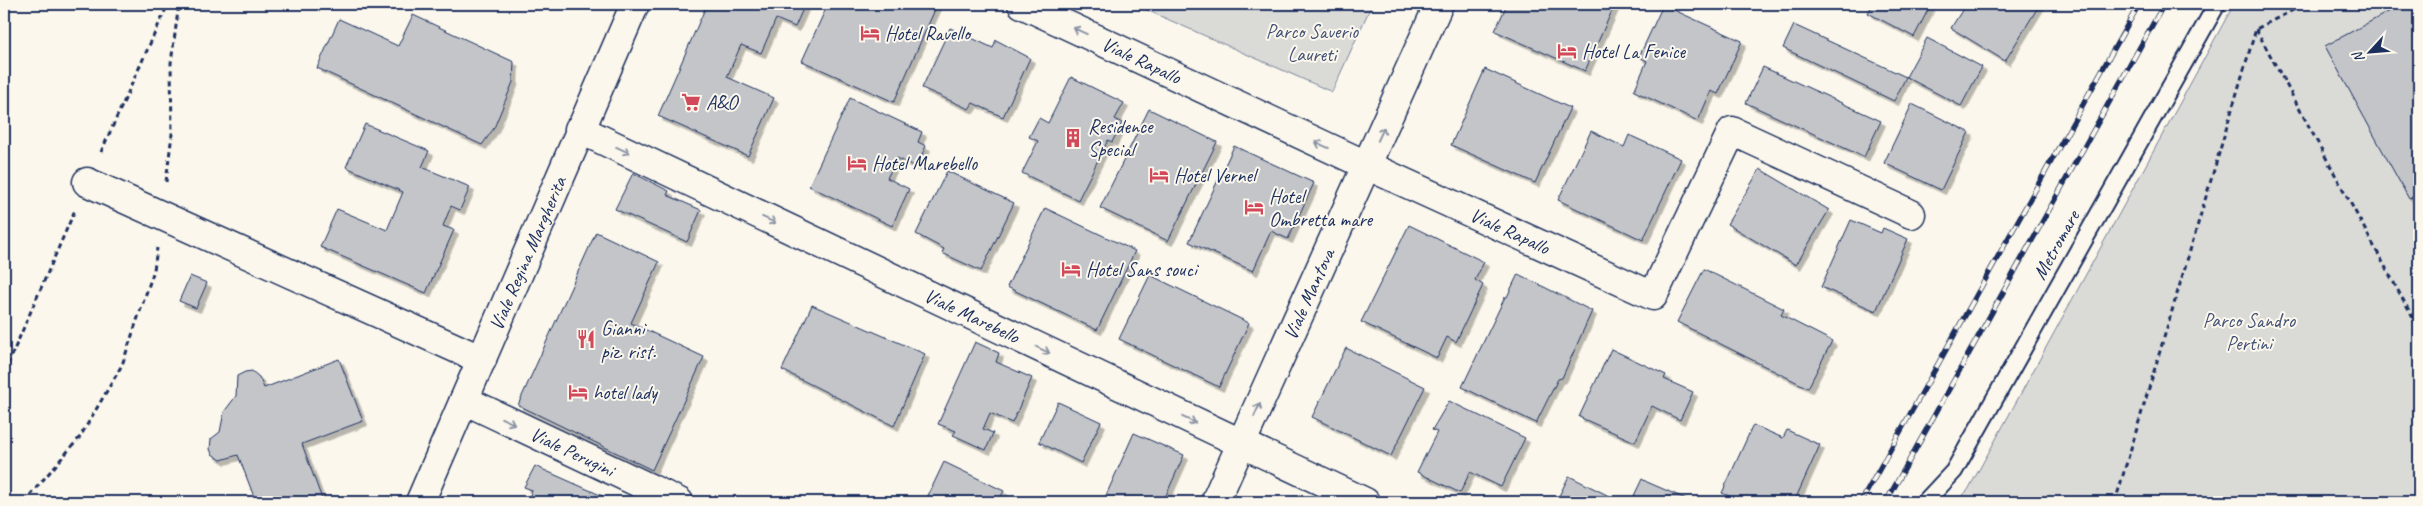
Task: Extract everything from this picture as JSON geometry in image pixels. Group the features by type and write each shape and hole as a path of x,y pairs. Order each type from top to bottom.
{"street":[{"name":"Viale Regina Margherita","path":"420,502 634,4"},
{"name":"Viale Rapallo","path":"1022,4 1366,165 1653,296 1732,131 1911,214"},
{"name":"Viale Mantova","path":"1215,502 1440,4"},
{"name":"Viale Marebello","path":"579,129 1241,445 1366,502"},
{"path":"87,182 482,360"},
{"name":"Viale Perugini","path":"464,400 680,502"}],"lane":[{"name":"Metromare","path":"1925,502 1954,470 2217,4"}],"path":[{"path":"24,502 80,437 122,366 154,270 172,134 171,63 178,11 182,4"},
{"path":"2114,502 2256,29 2305,4"},
{"path":"2256,29 2419,329"}],"green space":[{"name":"Parco Saverio Laureti","path":"1133,4 1372,4 1332,92"},
{"name":"Parco Sandro Pertini","path":"2234,4 2419,4 2419,502 1956,502 1968,490"}],"building":[{"path":"707,4 805,4 795,27 776,19 761,53 741,45 727,77 774,98 748,156 658,116"},
{"name":"Hotel Ravello","path":"828,4 937,5 894,102 802,61"},
{"name":"Hotel La Fenice","path":"1507,4 1615,4 1585,71 1495,31"},
{"path":"1873,4 1931,4 1914,37 1868,13"},
{"path":"1966,4 2040,4 2005,61 1951,28"},
{"path":"2403,4 2419,4 2419,193 2409,199 2325,46"},
{"path":"1663,5 1742,41 1718,94 1711,91 1698,121 1634,91 1647,61 1639,57"},
{"path":"413,15 514,62 513,82 494,128 482,145 317,68 339,19 398,46"},
{"path":"1794,25 1906,77 1894,101 1783,48"},
{"path":"950,28 993,48 996,40 1030,58 1003,117 973,103 969,109 922,88"},
{"path":"1927,38 1982,67 1961,106 1906,77"},
{"path":"1763,67 1881,121 1864,157 1746,103"},
{"path":"1485,69 1570,108 1535,183 1451,145"},
{"name":"Residence Special","path":"1071,77 1124,103 1115,119 1122,123 1112,142 1108,140 1078,200 1022,173 1038,141 1029,137 1039,118 1048,123"},
{"name":"Hotel Marebello","path":"850,98 922,132 918,142 926,146 916,167 897,158 887,178 909,189 892,226 809,186"},
{"path":"1912,104 1969,132 1941,190 1884,163"},
{"name":"Hotel Vernel","path":"1149,109 1217,142 1168,241 1100,208"},
{"path":"365,124 429,151 422,167 470,187 460,210 451,206 443,226 454,230 426,293 320,247 337,209 387,230 403,192 346,167"},
{"path":"1591,131 1624,147 1629,135 1681,159 1643,240 1558,200"},
{"name":"Hotel Ombretta mare","path":"1234,146 1314,183 1288,239 1271,231 1253,271 1189,242"},
{"path":"1760,169 1829,210 1796,265 1727,224"},
{"path":"947,171 1014,203 981,271 942,253 944,249 916,234"},
{"path":"633,173 669,191 667,195 701,210 687,242 615,209"},
{"name":"Hotel Sans souci","path":"1045,208 1135,251 1097,330 1007,287"},
{"path":"1851,220 1881,233 1883,228 1908,239 1876,311 1821,287"},
{"path":"1409,225 1484,262 1475,280 1483,285 1456,342 1447,337 1437,358 1361,322"},
{"path":"596,232 659,262 631,323 704,357 652,470 518,405"},
{"path":"1704,269 1784,309 1781,315 1832,341 1808,388 1677,322"},
{"path":"1518,274 1592,311 1562,378 1558,379 1536,423 1462,387"},
{"path":"1150,275 1249,323 1219,387 1119,339"},
{"path":"190,276 207,283 196,308 179,301"},
{"path":"812,305 925,354 894,426 782,370"},
{"path":"975,342 999,353 996,362 1032,378 1012,423 990,413 983,429 993,433 986,450 953,435 956,431 938,424"},
{"path":"1346,348 1425,387 1391,456 1312,417"},
{"path":"1611,349 1666,375 1664,379 1693,392 1680,420 1652,406 1635,442 1579,417"},
{"path":"339,359 363,421 302,444 323,502 256,502 238,455 221,460 212,454 210,449 211,439 220,432 224,412 236,396 237,376 252,371 259,377 264,388"},
{"path":"1449,401 1525,438 1501,487 1470,472 1460,493 1417,472 1437,432 1432,430"},
{"path":"1058,402 1101,422 1081,463 1039,442"},
{"path":"1753,425 1783,438 1787,430 1820,445 1794,502 1743,502 1722,493"},
{"path":"1134,433 1184,455 1163,502 1140,502 1132,498 1130,502 1103,502"},
{"path":"944,462 1004,491 998,502 925,502"},
{"path":"535,466 616,502 527,502 532,490 524,487"},
{"path":"1569,476 1615,499 1613,502 1556,502"},
{"path":"1642,479 1647,482 1693,502 1631,502"}],"railway":[{"path":"1861,502 2139,4"},
{"path":"1886,502 2164,4"}],"place":[{"name":"Hotel Ravello","path":"870,33"},
{"name":"Hotel La Fenice","path":"1567,51"},
{"name":"A&O","path":"691,102"},
{"name":"Residence Special","path":"1073,138"},
{"name":"Hotel Marebello","path":"857,163"},
{"name":"Hotel Vernel","path":"1159,175"},
{"name":"Hotel Ombretta mare","path":"1254,207"},
{"name":"Hotel Sans souci","path":"1071,269"},
{"name":"Gianni piz. rist.","path":"586,339"},
{"name":"hotel lady","path":"578,392"}]}
